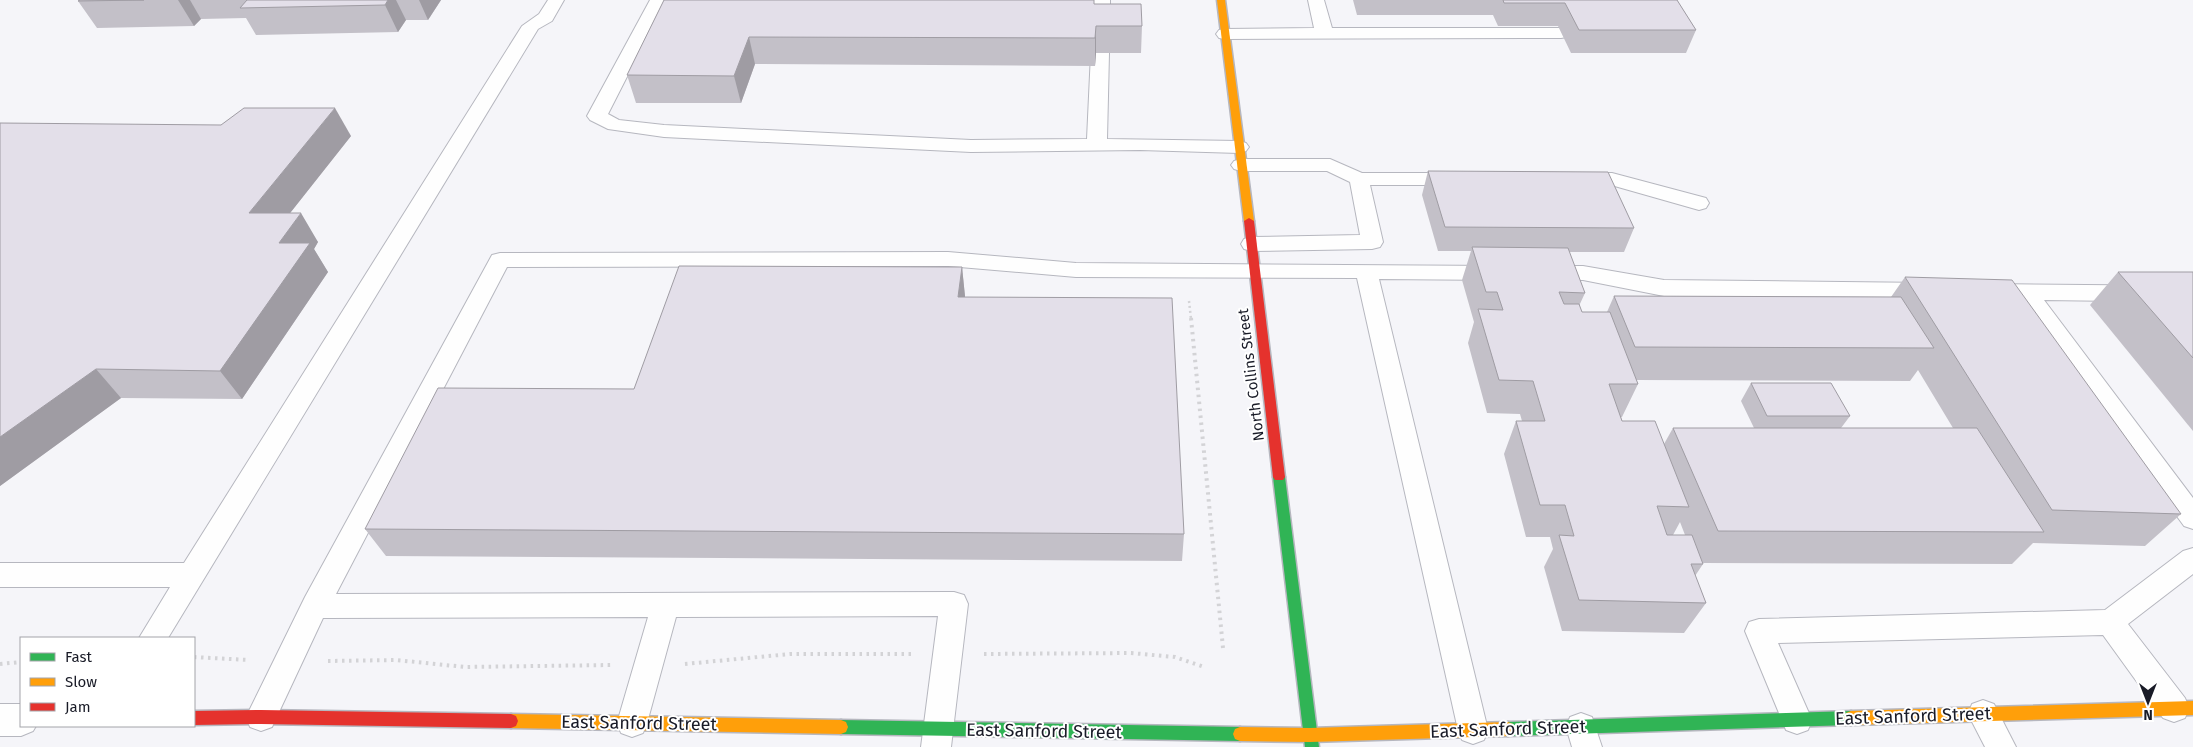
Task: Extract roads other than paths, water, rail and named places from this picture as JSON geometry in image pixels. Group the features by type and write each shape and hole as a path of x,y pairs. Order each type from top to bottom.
{"street":[{"name":"North Collins Street","path":"1220,0 1252,244 1312,747"},
{"name":"East Sanford Street","path":"195,718 261,717 632,723 937,738 1310,735 1473,730 1584,737 1797,720 2184,708"},
{"path":"0,720 20,720"}],"lane":[{"path":"154,637 531,26 546,17 556,0"},
{"path":"658,0 597,116 616,125 664,131 962,146 1097,145 1240,156 1330,166 1359,178 1476,179"},
{"path":"1101,31 1102,0"},
{"path":"1316,0 1324,32"},
{"path":"1225,34 1324,32 1561,33"},
{"path":"1097,145 1100,53"},
{"path":"1252,244 1372,242 1359,178"},
{"path":"1564,179 1612,179 1699,203"},
{"path":"261,717 315,606 500,260 948,259 1076,270 1583,273 1664,288 2193,294"},
{"path":"1366,271 1473,730"},
{"path":"2026,292 2193,518"},
{"path":"1797,720 1759,631 2110,622 2193,559"},
{"path":"0,575 192,575"},
{"path":"315,606 954,604 937,738"},
{"path":"632,723 665,605"},
{"path":"2110,622 2184,708"},
{"path":"1983,714 2001,747"}]}
